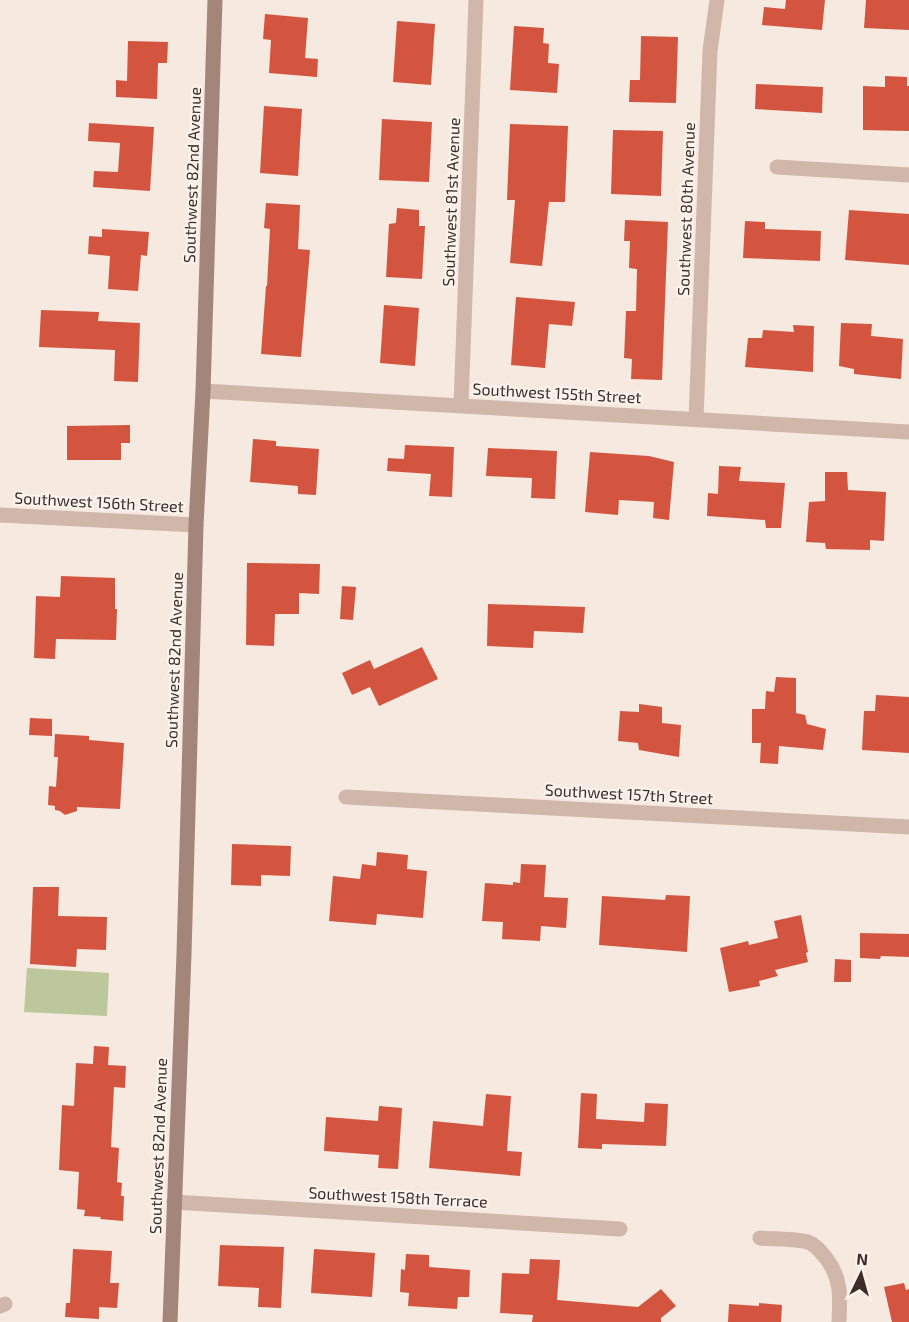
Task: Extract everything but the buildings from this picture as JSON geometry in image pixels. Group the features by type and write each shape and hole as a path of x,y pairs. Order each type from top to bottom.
{"street":[{"name":"Southwest 82nd Avenue","path":"170,1322 215,0"},
{"name":"Southwest 81st Avenue","path":"461,405 476,0"},
{"name":"Southwest 80th Avenue","path":"696,419 710,60 717,0"},
{"path":"777,167 909,175"},
{"name":"Southwest 155th Street","path":"203,391 909,432"},
{"name":"Southwest 156th Street","path":"0,515 196,525"},
{"name":"Southwest 157th Street","path":"346,797 909,827"},
{"name":"Southwest 158th Terrace","path":"174,1202 620,1229"},
{"path":"760,1238 807,1242 818,1248 837,1276 840,1290 838,1322"}],"green space":[{"path":"27,968 109,973 107,1016 24,1012"}]}
